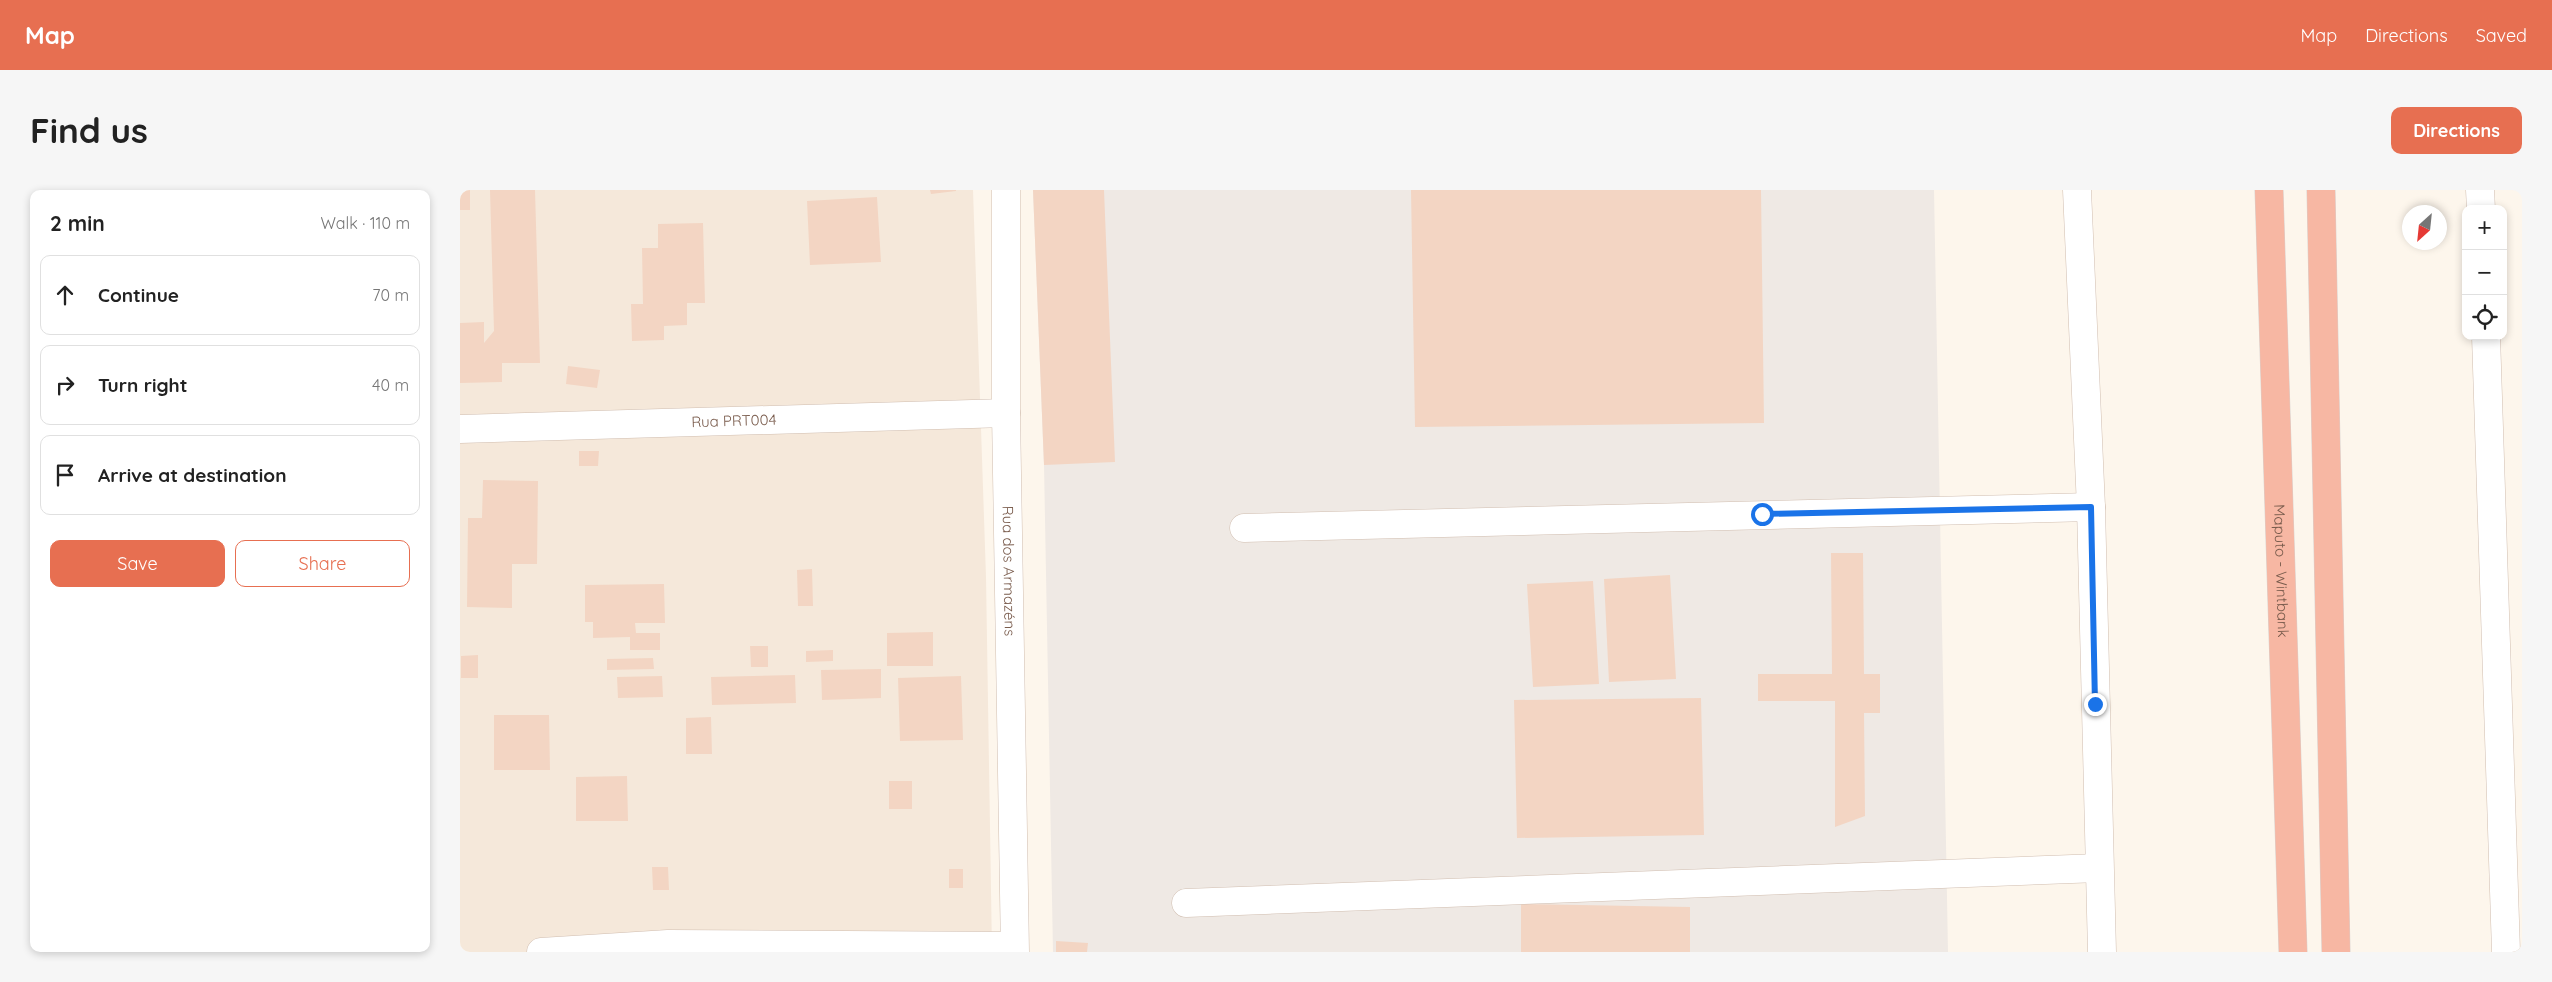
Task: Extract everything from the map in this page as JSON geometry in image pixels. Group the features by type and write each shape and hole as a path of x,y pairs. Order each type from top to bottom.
{"highway":[{"name":"Maputo - Wintbank","path":"2269,190 2293,952"},
{"path":"2321,190 2336,952"}],"street":[{"name":"Rua dos Armazéns","path":"1006,190 1006,413 1014,949"},
{"path":"2077,190 2091,507 2102,952"},
{"path":"2480,190 2481,205"},
{"path":"2486,340 2506,952"},
{"name":"Rua PRT004","path":"460,429 1006,413"},
{"path":"1244,528 2091,507"},
{"path":"1186,903 2100,868"},
{"path":"541,952 668,944 1014,949"}],"shaded area":[{"path":"460,190 973,190 986,577 992,952 460,952"},
{"path":"1033,190 1934,190 1948,952 1053,952 1044,465"}],"building":[{"path":"460,190 470,190 470,210 460,210"},
{"path":"490,190 535,190 540,363 502,363 502,382 460,383 460,323 484,322 484,343 494,331"},
{"path":"930,190 956,190 956,191 931,194"},
{"path":"1033,190 1104,190 1115,462 1044,465"},
{"path":"1411,190 1761,190 1764,423 1415,427"},
{"path":"877,197 881,262 810,265 807,201"},
{"path":"703,223 705,303 687,303 687,325 664,326 664,340 632,341 631,304 643,304 642,248 658,248 658,224"},
{"path":"568,366 600,370 597,388 566,384"},
{"path":"579,451 599,451 598,466 579,466"},
{"path":"483,480 538,481 537,564 512,564 512,608 467,607 468,518 482,518"},
{"path":"1831,553 1863,553 1864,674 1880,674 1880,713 1864,713 1865,816 1835,827 1835,701 1758,701 1758,674 1832,674"},
{"path":"812,569 813,606 798,606 797,570"},
{"path":"1670,575 1676,679 1609,682 1604,579"},
{"path":"1593,581 1599,684 1533,687 1527,584"},
{"path":"664,584 665,623 635,623 636,633 660,633 660,650 630,650 630,637 593,638 593,622 585,622 585,585"},
{"path":"933,632 933,666 887,666 887,633"},
{"path":"750,646 768,646 768,667 751,667"},
{"path":"833,650 833,661 806,662 806,651"},
{"path":"478,655 478,678 461,678 461,656"},
{"path":"653,658 654,669 607,670 607,659"},
{"path":"881,669 881,698 822,700 821,670"},
{"path":"795,675 796,703 712,705 711,677"},
{"path":"662,676 663,697 618,698 617,677"},
{"path":"961,676 963,740 900,741 898,678"},
{"path":"1701,698 1704,835 1517,838 1514,700"},
{"path":"494,715 549,715 550,770 494,770"},
{"path":"711,717 712,754 686,754 686,718"},
{"path":"627,776 628,821 576,821 576,777"},
{"path":"889,781 912,781 912,809 889,809"},
{"path":"652,867 668,867 669,890 653,890"},
{"path":"949,869 963,869 963,888 949,888"},
{"path":"1521,904 1690,907 1690,952 1521,952"},
{"path":"1056,941 1088,943 1087,952 1056,952"}],"route":[{"path":"1762,514 2091,507 2095,704"}]}
